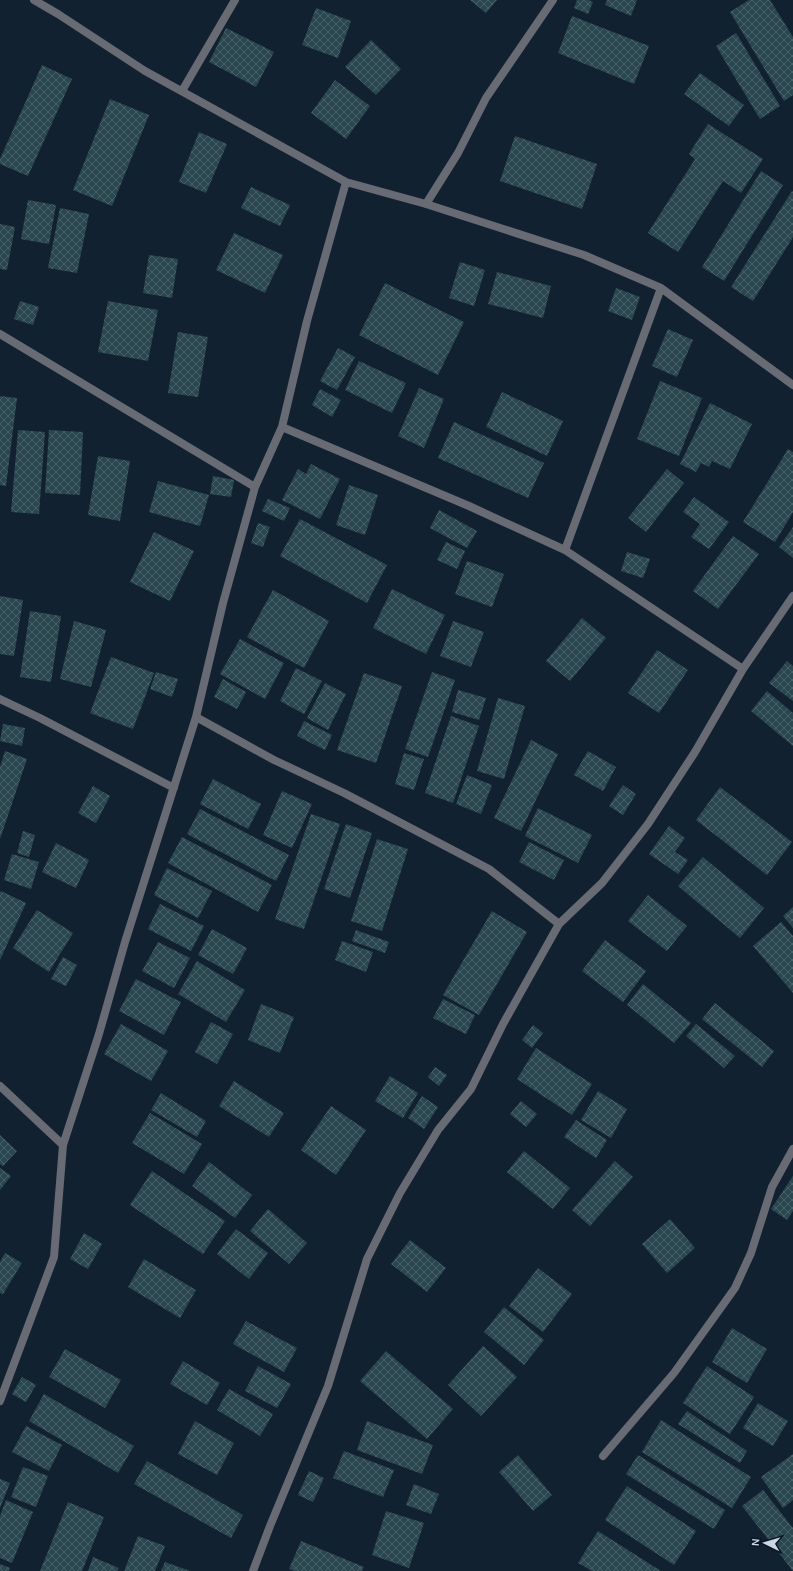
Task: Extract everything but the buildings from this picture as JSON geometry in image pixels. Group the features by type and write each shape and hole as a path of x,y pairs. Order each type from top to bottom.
{"street":[{"path":"34,0 145,71 346,182 426,204 584,255 661,288 793,385"},
{"path":"182,91 235,0"},
{"path":"426,204 458,153 486,98 553,0"},
{"path":"0,1401 54,1257 63,1145 196,717 223,603 255,487 282,427 307,321 346,182"},
{"path":"566,550 661,288"},
{"path":"0,334 255,487"},
{"path":"282,427 469,506 566,550 743,670"},
{"path":"253,1571 328,1386 367,1259 400,1193 438,1130 471,1089 503,1024 559,924 602,883 648,824 695,752 743,670 793,596"},
{"path":"0,699 40,718 174,788"},
{"path":"196,717 274,760 344,793 489,869 559,924"},
{"path":"0,1086 63,1145"},
{"path":"603,1456 674,1373 735,1288 751,1253 772,1187 793,1149"}]}
